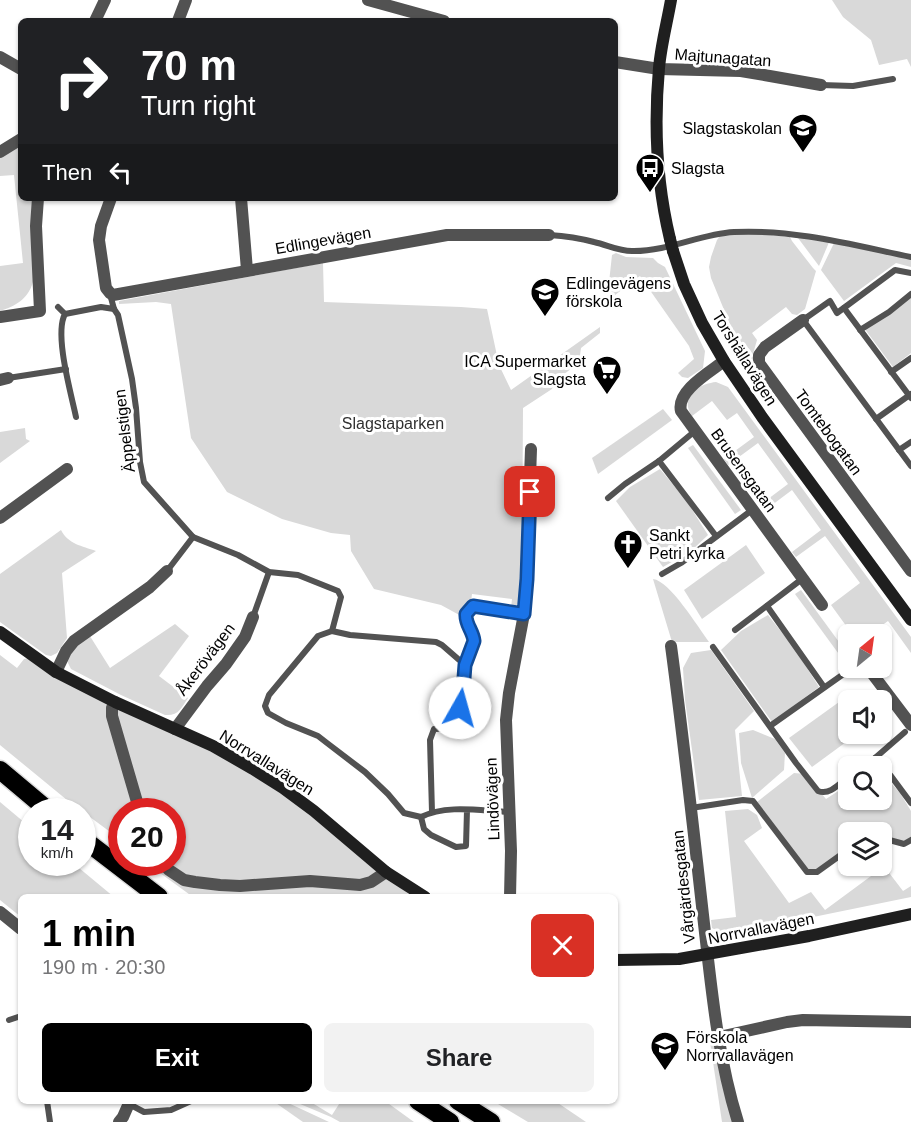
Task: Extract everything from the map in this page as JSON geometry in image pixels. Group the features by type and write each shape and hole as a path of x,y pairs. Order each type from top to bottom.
{"highway":[{"path":"0,770 33,798"},
{"path":"0,783 18,799"},
{"path":"96,849 155,894"},
{"path":"96,863 134,894"},
{"path":"423,1104 450,1122"},
{"path":"463,1104 491,1122"}],"street":[{"path":"96,18 105,0"},
{"path":"179,18 186,0"},
{"path":"368,0 433,18"},
{"name":"Torshällavägen","path":"671,0 658,69 659,172 663,212 684,284 723,361 911,620"},
{"path":"0,57 18,67"},
{"name":"Majtunagatan","path":"618,62 658,69 741,71 821,85"},
{"path":"0,152 18,141"},
{"path":"0,317 40,311 36,226 38,201"},
{"path":"108,292 99,240 101,226 110,201"},
{"path":"241,201 247,270"},
{"name":"Edlingevägen","path":"108,292 113,295 121,294 447,235 549,235"},
{"name":"Tomtebogatan","path":"803,320 765,347 759,355 759,363 911,572"},
{"name":"Brusensgatan","path":"723,361 686,391 681,400 681,411 822,605"},
{"name":"Lindövägen","path":"510,894 507,707 524,614 531,449"},
{"path":"0,518 67,469"},
{"path":"56,672 66,651 74,641 150,587 167,571"},
{"name":"Åkerövägen","path":"175,729 245,637 253,617"},
{"name":"Norrvallavägen","path":"0,632 56,672 228,754 283,788 386,872 420,894"},
{"name":"Vårgärdesgatan","path":"671,646 707,955 723,1068 738,1122"},
{"path":"875,678 908,729"},
{"path":"115,702 112,716 136,798"},
{"path":"178,876 195,882 240,886 310,881 360,885 371,882 386,872"},
{"path":"0,912 18,927"},
{"name":"Norrvallavägen","path":"618,960 679,959 707,955 911,914"},
{"path":"719,1037 803,1020 911,1022"},
{"path":"119,1122 130,1104"}],"lane":[{"path":"821,85 853,86 893,79"},
{"path":"549,235 584,239 633,252 658,249 711,235 759,232 799,235 911,257"},
{"path":"911,273 896,270 837,313 830,301 803,320 911,466"},
{"name":"Äppelstigen","path":"108,292 118,315 130,369 144,482 193,537 238,555 269,572 298,575 338,591 341,597 332,631"},
{"path":"860,330 882,317 911,294"},
{"path":"57,307 65,314"},
{"path":"65,314 101,307 114,309"},
{"path":"844,308 910,396 876,419"},
{"path":"65,314 61,328 63,353 76,417"},
{"path":"891,372 911,358"},
{"path":"4,379 66,369"},
{"path":"608,498 659,461 695,430"},
{"path":"899,450 911,442"},
{"path":"659,461 716,536"},
{"path":"662,574 753,509"},
{"path":"167,571 193,537"},
{"name":"Åkerövägen","path":"253,617 269,572"},
{"path":"735,630 802,579"},
{"path":"432,812 430,740 434,729 460,728 461,688 465,665 474,641 465,620 466,614 473,606 524,614"},
{"path":"768,606 824,687"},
{"path":"465,665 436,642 350,635 332,631 318,636 269,695 265,706 268,713 318,736 365,772 404,813 421,818 432,812 467,810 509,812"},
{"path":"713,647 796,763 819,791 823,794 838,785"},
{"path":"770,726 838,678"},
{"path":"877,756 908,729"},
{"path":"892,777 911,803"},
{"path":"691,808 743,800 753,801 807,872 817,872 838,857"},
{"path":"421,818 424,829 431,835 456,847 466,846 467,810"},
{"path":"892,841 904,844 911,840"},
{"path":"9,1020 18,1017"},
{"path":"47,1104 50,1122"},
{"path":"132,1104 144,1112 171,1110 184,1104"}],"green space":[{"path":"832,0 911,0 911,67 907,59 879,65 871,40 843,17"},
{"path":"18,144 18,201 33,201 33,282 21,301 0,311 0,266 23,263 14,175 0,176 0,155"},
{"path":"753,233 790,237 816,271 805,309 797,315 792,314 786,307 752,333 757,340 753,354 755,363 752,364 736,339 711,278 709,267 720,236"},
{"path":"799,236 830,240 819,266 798,238"},
{"path":"835,241 911,256 911,267 896,263 844,301 821,270"},
{"path":"616,253 626,257 653,258 665,267 705,351 703,368 688,378 678,373 694,359 689,346 640,276 615,295 612,306 606,310 612,255"},
{"name":"Slagstaparken","path":"323,263 324,302 487,309 499,365 511,390 600,327 600,333 581,348 579,363 556,380 552,389 523,408 520,603 511,608 512,599 472,594 471,602 466,606 463,617 441,605 374,589 351,551 350,535 331,533 282,519 227,492 191,438 171,304 156,302 119,304 119,301"},
{"path":"911,294 911,353 893,367 864,328"},
{"path":"716,382 728,387 911,637 911,653 888,621 884,624 845,624 831,605 860,583 825,536 796,557 792,552 821,530 792,490 772,505 768,499 788,484 758,443 728,465 724,459 754,437 737,413 727,420 712,401 692,416 688,403 689,397 697,389"},
{"path":"663,409 672,420 598,474 592,458"},
{"path":"25,428 26,439 30,441 0,463 0,432"},
{"path":"693,445 741,510 735,514 688,448"},
{"path":"660,469 686,500 708,535 691,551 663,567 616,501 630,487"},
{"path":"61,530 71,541 96,551 62,573 67,638 57,653 51,656 46,655 0,622 0,574"},
{"path":"746,545 765,573 702,619 684,590"},
{"path":"653,579 660,582 675,596 709,642 672,642"},
{"path":"801,590 838,641 838,653 795,594"},
{"path":"768,615 795,649 819,687 772,722 721,650 741,631"},
{"path":"175,624 189,636 159,676 188,698 174,714 165,715 121,695 71,669 67,661 67,657 88,633 110,668"},
{"path":"711,650 754,711 735,730 742,796 699,800 685,700 683,668 691,653"},
{"path":"0,655 17,668 24,659 28,658 231,761 278,790 321,822 372,867 409,894 189,894 164,876 186,876 186,798 108,798 108,830 96,821 96,798 65,798 0,745"},
{"path":"838,703 838,744 843,744 812,767 789,738"},
{"path":"753,730 775,739 785,753 784,770 752,798 741,763 739,733"},
{"path":"794,773 805,774 826,799 838,791 838,810 892,810 892,784 911,811 911,837 904,842 892,839 892,822 838,822 838,856 816,870 808,870 757,802"},
{"path":"0,802 18,817 18,876 89,876 110,894 18,894 18,915 0,900"},
{"path":"748,809 757,815 762,828 744,841 789,903 811,892 825,910 871,876 892,876 903,891 911,886 911,897 725,935 712,928 711,920 736,917 725,811"},
{"path":"710,1042 715,1043 733,1122 722,1122"},
{"path":"277,1104 290,1104 329,1122 303,1122"},
{"path":"300,1104 314,1104 332,1115 339,1104 389,1104 414,1122 340,1122"},
{"path":"498,1104 559,1104 586,1122 528,1122"}],"place":[{"name":"Slagstaskolan","path":"803,154"},
{"name":"Slagsta","path":"650,194"},
{"name":"Edlingevägens förskola","path":"545,318"},
{"name":"ICA Supermarket Slagsta","path":"607,396"},
{"name":"Sankt Petri kyrka","path":"628,570"},
{"name":"Förskola Norrvallavägen","path":"665,1072"}],"route":[{"path":"460,708 465,665 474,641 465,620 466,614 473,606 524,614 530,492"}]}
